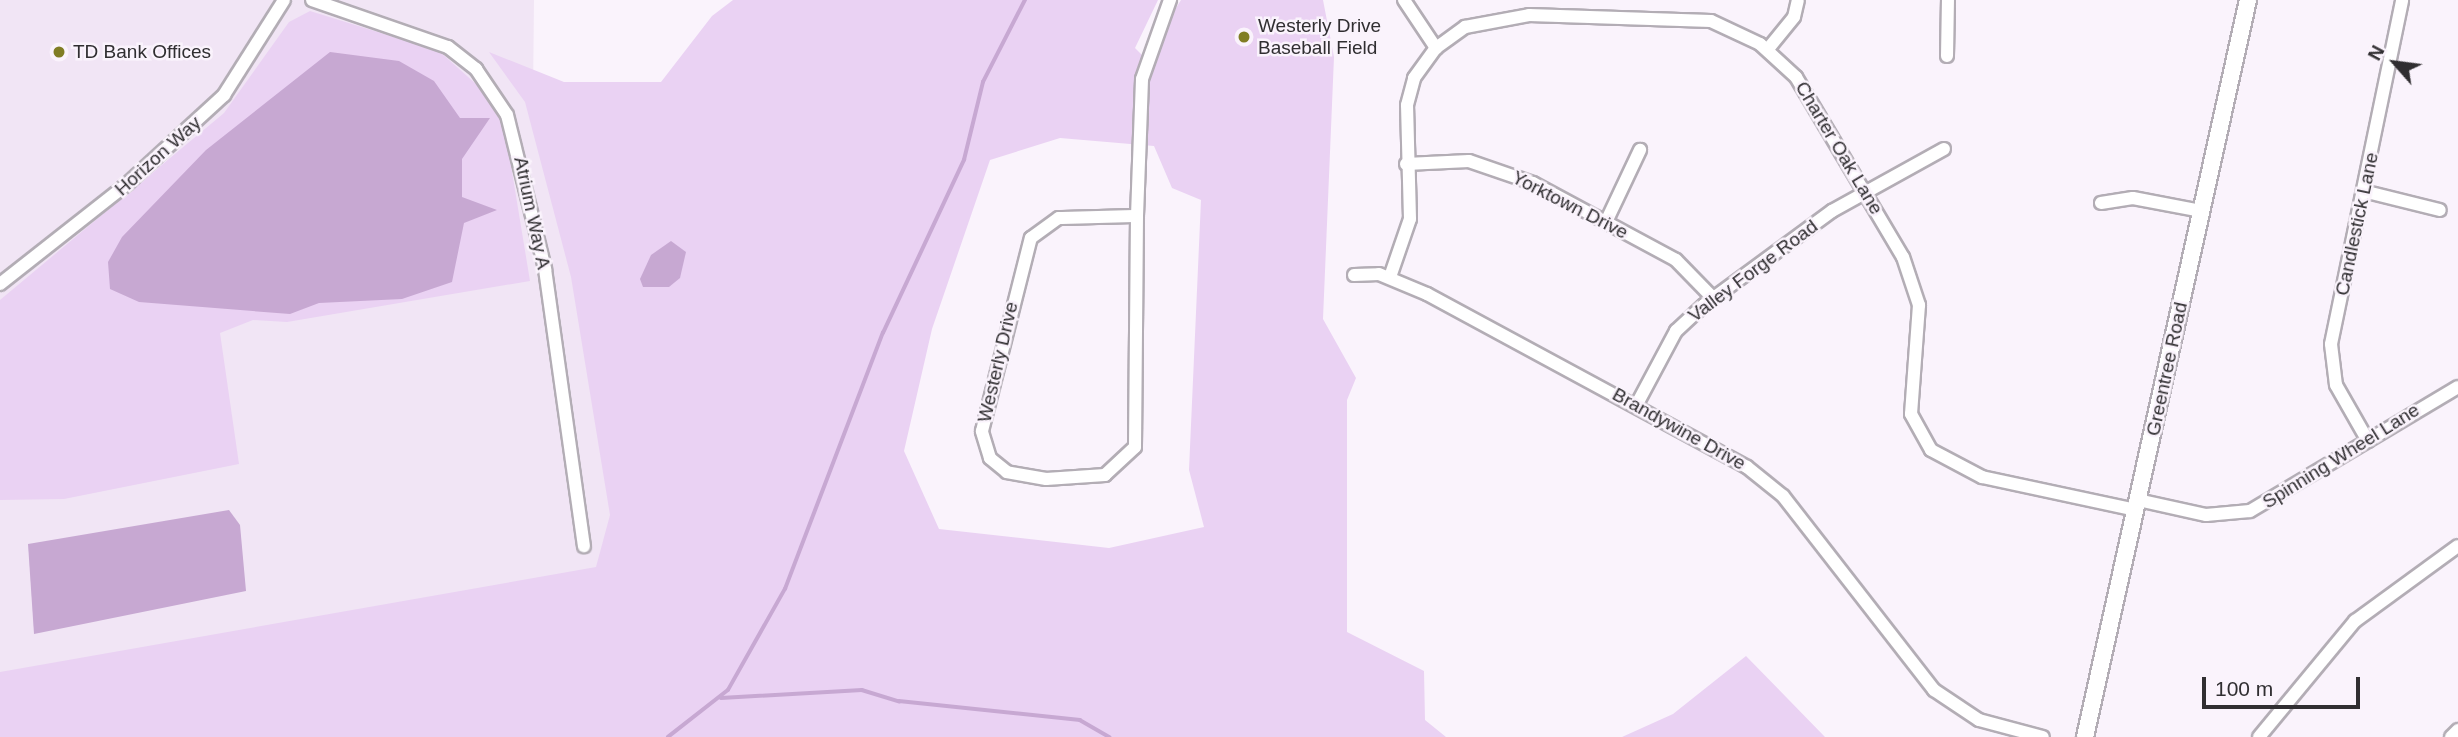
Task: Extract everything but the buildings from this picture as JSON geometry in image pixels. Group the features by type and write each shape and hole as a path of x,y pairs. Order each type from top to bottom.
{"main road":[{"name":"Greentree Road","path":"2085,737 2248,0"}],"street":[{"name":"Horizon Way","path":"0,284 87,218 224,95 284,0"},
{"name":"Atrium Way A","path":"312,0 448,47 476,69 507,115 545,269 584,546"},
{"name":"Westerly Drive","path":"1137,216 1059,218 1031,238 982,430 990,458 1007,472 1046,479 1105,475 1135,447 1137,216 1142,79 1170,0"},
{"path":"1404,0 1436,48"},
{"path":"1768,49 1794,17 1798,0"},
{"path":"1947,56 1948,0"},
{"name":"Candlestick Lane","path":"2368,441 2336,385 2330,358 2402,0"},
{"name":"Charter Oak Lane","path":"1390,277 1408,230 1407,105 1414,78 1436,48 1489,20 1605,14 1711,21 1768,49 1805,88 1914,280 1919,305 1910,402 1915,426 1931,450 1982,477 2137,505"},
{"name":"Valley Forge Road","path":"1637,404 1676,331 1713,298 1865,191 1944,149"},
{"path":"1606,222 1640,150"},
{"name":"Yorktown Drive","path":"1406,164 1469,161 1533,183 1676,260 1713,298"},
{"path":"2363,191 2440,210"},
{"path":"2101,203 2133,198 2201,211"},
{"name":"Brandywine Drive","path":"1354,275 1390,277 1637,404 1772,486 1945,699 1979,720 2043,737"},
{"name":"Spinning Wheel Lane","path":"2137,505 2235,515 2279,498 2458,387"},
{"path":"2259,737 2355,621 2458,546"},
{"path":"2451,737 2458,730"}],"shaded area":[{"path":"0,0 534,0 533,95 680,547 0,737"},
{"path":"733,0 1158,0 1135,48 1145,58 1181,0 1323,0 1334,57 1323,319 1356,378 1347,400 1347,632 1424,671 1425,720 1446,737 0,737 0,672 596,567 610,515 571,277 525,102 489,52 564,82 661,82 712,16","holes":["1060,138 1154,146 1172,188 1201,200 1189,470 1204,527 1109,548 939,529 904,451 932,329 990,160"]},
{"path":"310,11 439,51 486,93 505,129 530,281 287,322 253,320 220,333 239,464 64,499 0,500 0,300 224,113 289,22"},
{"path":"330,52 399,61 434,81 460,118 490,118 462,159 462,197 497,210 464,223 452,282 402,299 319,303 290,314 139,302 110,289 108,262 122,237 206,150"},
{"path":"671,241 686,252 680,278 669,287 643,287 640,279 651,255"},
{"path":"229,510 240,525 246,591 34,634 28,544"},
{"path":"1746,656 1825,737 1622,737 1673,714"}],"waterway":[{"path":"668,737 728,690 785,589 883,333 964,160 983,82 1025,0"},
{"path":"721,698 862,690 899,701 1080,720 1109,737"}],"place":[{"name":"Westerly Drive Baseball Field","path":"1244,37"},
{"name":"TD Bank Offices","path":"59,52"}]}
